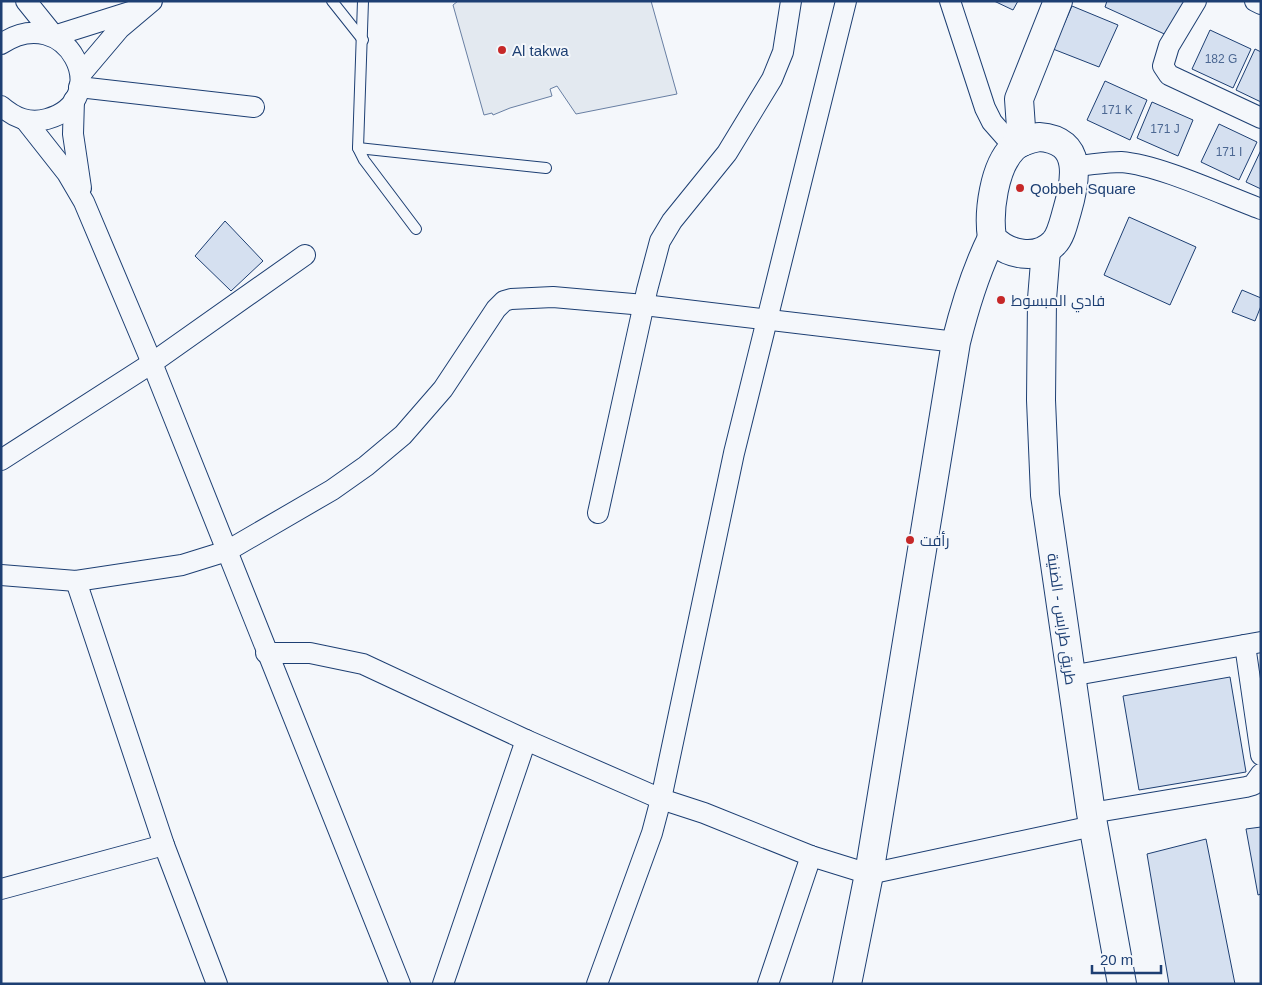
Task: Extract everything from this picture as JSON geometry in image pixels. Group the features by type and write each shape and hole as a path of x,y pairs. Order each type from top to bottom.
{"main road":[{"path":"1018,144 1019,99 1058,1"},
{"path":"847,984 868,874 956,342 968,296 979,264 992,238 991,207 995,186 1007,156 1018,144 1039,136 1057,142 1071,154 1075,166 1074,184 1064,221 1055,242 1038,254 1009,251 998,245 992,238"},
{"name":"طريق طرابس - الضنية","path":"1046,250 1042,299 1041,391 1045,496 1092,819 1122,984"}],"street":[{"path":"26,1 54,33 74,51 78,87 76,160 84,202"},
{"path":"598,513 660,241 668,228 727,153 772,79 783,52 791,1"},
{"path":"597,984 652,833 661,799 734,453 846,1"},
{"path":"950,1 985,108 1000,132 1018,144"},
{"path":"1196,1 1169,46 1163,66 1169,75 1261,118"},
{"path":"1255,1 1261,4"},
{"path":"1,44 14,34 32,29 54,33 86,27 147,4"},
{"path":"11,116 40,121 53,117 65,110 78,87 120,28 147,4"},
{"path":"78,87 254,107"},
{"path":"11,116 62,166 84,202 152,363 266,653 400,984"},
{"path":"1075,166 1121,162 1157,170 1261,209"},
{"path":"1,460 152,363 305,255"},
{"path":"1,575 76,581 182,565 227,551 332,490 366,466 402,435 443,389 496,309 504,301 511,298 553,297 644,305 956,342"},
{"path":"76,581 164,846 217,984"},
{"path":"1070,676 1253,644 1261,755"},
{"path":"266,653 310,653 363,664 526,740 661,799 704,813 812,856 868,874 1092,819 1246,787 1253,785 1261,774"},
{"path":"443,984 526,740"},
{"path":"1,889 164,846"},
{"path":"768,984 812,856"}],"lane":[{"path":"332,1 362,40"},
{"path":"363,1 358,148 364,160 416,229"},
{"path":"358,148 546,168"}],"shaded area":[{"path":"458,1 651,1 677,94 576,114 557,86 550,89 552,96 493,115 492,113 484,115 453,5"}],"building":[{"path":"994,1 1018,1 1013,10"},
{"path":"1107,1 1187,1 1171,37 1105,7"},
{"path":"1072,6 1118,25 1099,67 1053,49"},
{"path":"1210,30 1251,49 1233,88 1192,69"},
{"path":"1255,49 1261,52 1261,102 1236,90"},
{"path":"1105,81 1147,100 1130,140 1087,120"},
{"path":"1152,102 1193,120 1178,156 1137,138"},
{"path":"1219,124 1257,142 1239,180 1201,162"},
{"path":"1261,150 1261,189 1246,182"},
{"path":"1129,217 1196,247 1170,305 1104,275"},
{"path":"225,221 263,261 231,291 195,256"},
{"path":"1242,290 1261,298 1261,306 1255,321 1232,312"},
{"path":"1230,677 1246,772 1139,790 1123,696"},
{"path":"1261,827 1261,894 1258,895 1246,829"},
{"path":"1206,839 1235,984 1169,984 1147,854"}],"place":[{"name":"Al takwa","path":"502,50"},
{"name":"Qobbeh Square","path":"1020,188"},
{"name":"فادي المبسوط","path":"1001,300"},
{"name":"رأفت","path":"910,540"}]}
